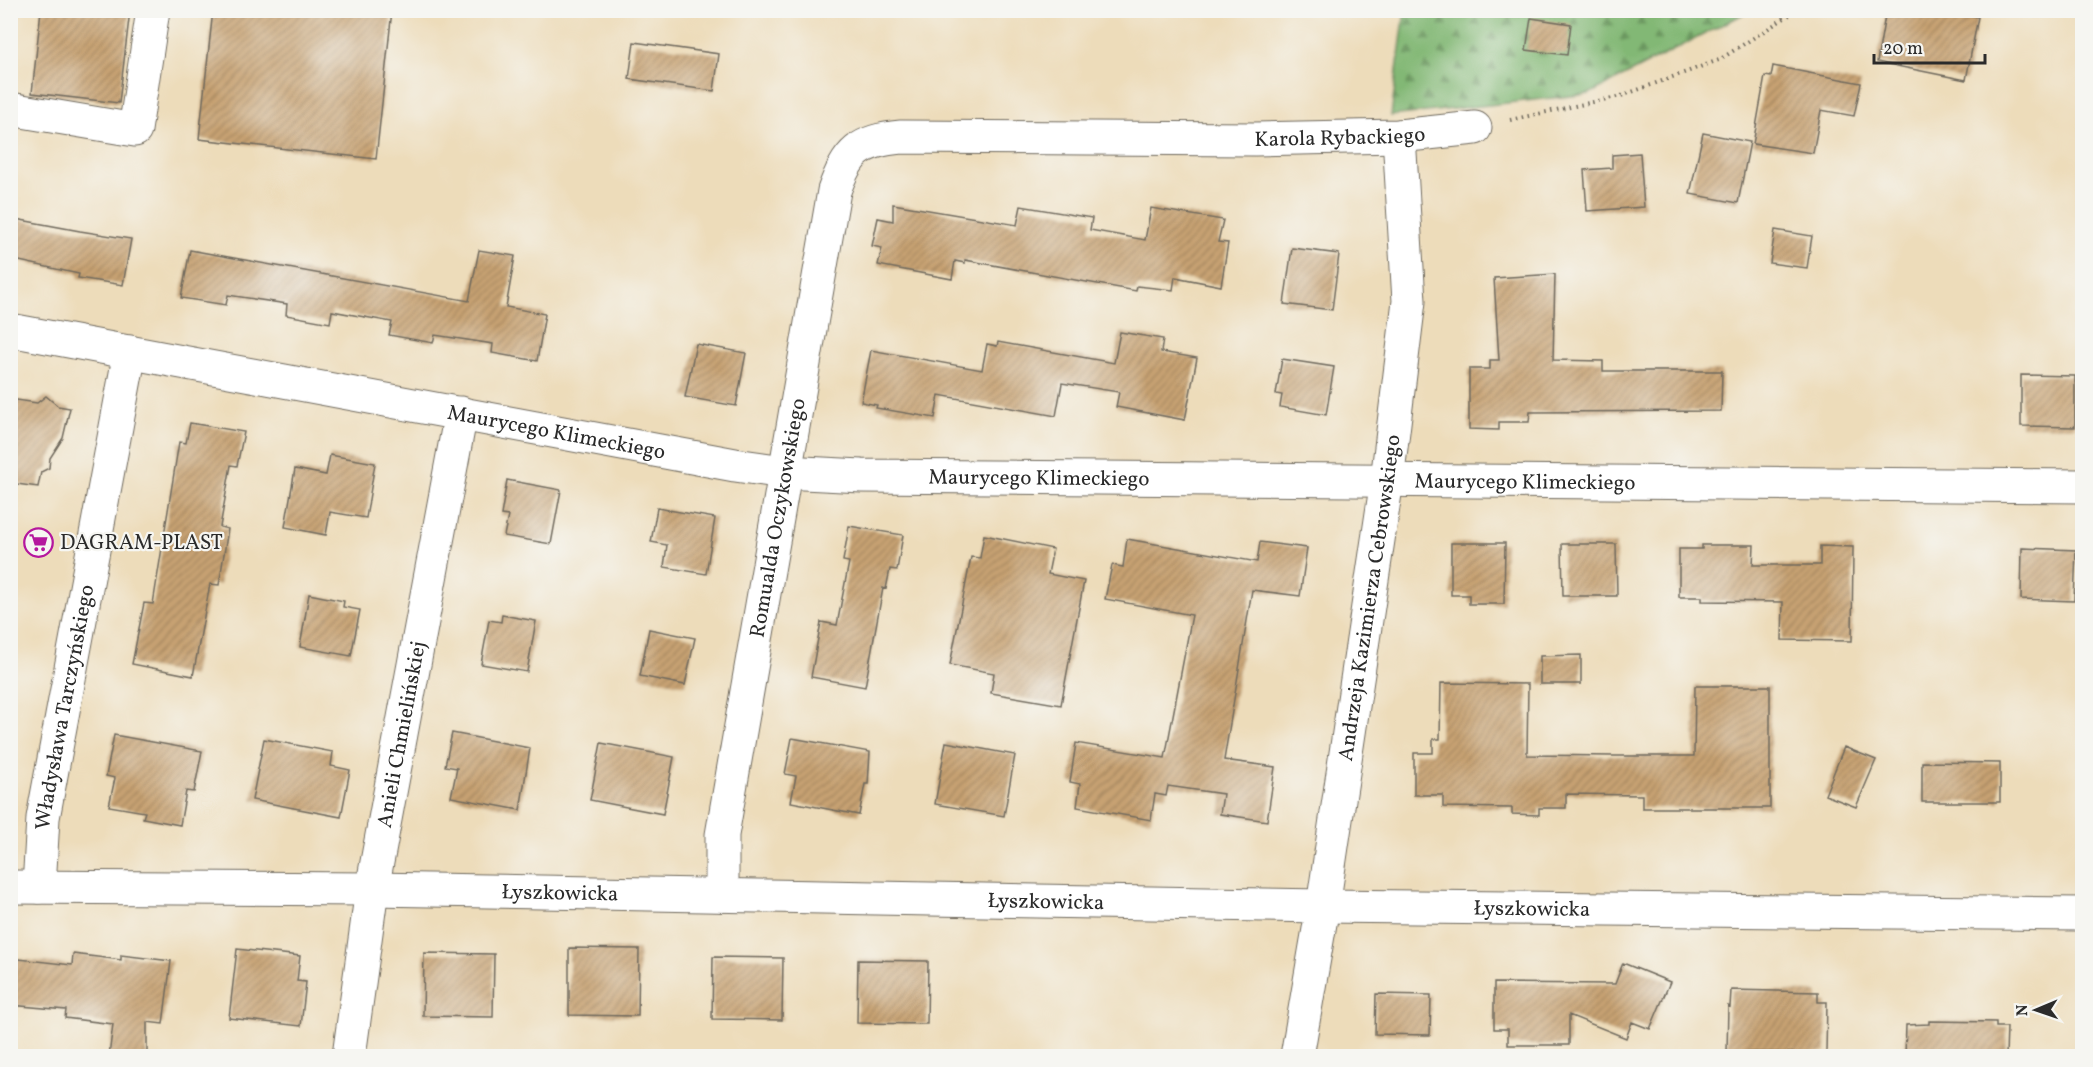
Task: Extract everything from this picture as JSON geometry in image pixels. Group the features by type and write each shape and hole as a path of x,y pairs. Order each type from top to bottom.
{"street":[{"path":"10,109 135,130 153,10"},
{"name":"Karola Rybackiego","path":"860,148 879,139 902,137 1159,140 1399,136 1475,128"},
{"name":"Andrzeja Kazimierza Cebrowskiego","path":"1297,1056 1323,906 1387,480 1409,301 1399,136"},
{"name":"Romualda Oczykowskiego","path":"722,895 722,835 834,191 843,166 860,148"},
{"name":"Maurycego Klimeckiego","path":"10,330 735,465 784,472 862,476 2082,486"},
{"name":"Władysława Tarczyńskiego","path":"25,887 43,818 130,351"},
{"name":"Anieli Chmielińskiej","path":"349,1056 372,889 461,413"},
{"name":"Łyszkowicka","path":"25,887 372,889 1323,906 2082,914"}],"path":[{"path":"1475,128 1622,96 1719,60 1797,10"}],"green space":[{"path":"1405,11 1749,11 1589,94 1391,116"}],"building":[{"path":"41,10 130,10 119,103 32,93"},
{"path":"213,10 392,10 376,159 199,139"},
{"path":"1886,10 1946,10 1978,17 1966,80 1877,62"},
{"path":"1531,18 1571,24 1567,55 1526,50"},
{"path":"634,42 719,54 714,91 629,79"},
{"path":"1773,66 1861,83 1854,116 1821,110 1813,153 1753,144 1765,76 1771,77"},
{"path":"1703,133 1750,142 1738,203 1690,194"},
{"path":"1640,153 1644,207 1587,211 1584,170 1612,168 1612,155"},
{"path":"893,204 1017,225 1021,206 1092,218 1090,230 1145,240 1151,208 1223,220 1218,242 1228,243 1221,286 1175,277 1173,290 1137,286 1136,291 965,260 965,263 955,261 952,279 878,265 882,248 872,246 878,218 893,221"},
{"path":"10,218 131,239 123,285 78,278 79,274 10,259"},
{"path":"1775,230 1812,236 1807,268 1770,263"},
{"path":"1292,248 1339,254 1332,310 1284,304"},
{"path":"190,250 469,301 479,250 515,256 506,307 545,314 537,361 492,353 493,344 435,335 433,343 389,335 392,322 332,311 330,323 286,315 287,304 228,295 226,305 181,298"},
{"path":"1555,274 1553,360 1603,361 1603,371 1722,371 1721,411 1530,412 1529,422 1499,422 1499,430 1469,429 1469,369 1490,369 1490,360 1499,360 1494,278"},
{"path":"1120,332 1163,339 1161,352 1197,358 1185,420 1116,407 1119,392 1062,383 1056,416 939,395 935,418 876,408 877,405 861,402 871,350 982,370 987,344 997,346 998,342 1114,363"},
{"path":"696,344 746,353 736,406 685,397"},
{"path":"1282,359 1334,367 1326,415 1280,407 1282,395 1276,394"},
{"path":"2021,375 2075,376 2075,427 2021,426"},
{"path":"46,396 58,406 70,408 63,438 50,458 49,468 41,472 38,487 10,483 10,399 37,403"},
{"path":"190,423 244,432 237,466 231,465 220,527 228,529 219,585 210,584 193,676 132,664 144,603 153,604 179,442 186,443"},
{"path":"330,455 375,463 366,518 330,512 326,535 285,527 295,469 326,475"},
{"path":"507,480 561,490 551,544 504,536 508,516 501,515"},
{"path":"657,508 715,518 706,574 664,567 667,545 651,542"},
{"path":"849,526 903,535 897,570 890,569 886,589 883,588 865,687 811,677 821,622 837,625 849,562 843,561"},
{"path":"984,535 1053,549 1048,574 1084,581 1061,705 991,693 994,673 950,665 971,557 980,558"},
{"path":"1127,539 1257,562 1260,542 1307,548 1300,596 1252,590 1224,760 1275,767 1267,821 1220,814 1223,794 1168,786 1166,796 1155,794 1151,820 1077,807 1080,784 1070,782 1076,743 1165,758 1192,615 1105,599 1112,565 1123,567"},
{"path":"1451,543 1505,543 1504,604 1469,604 1469,595 1451,595"},
{"path":"1562,544 1616,544 1617,596 1563,596"},
{"path":"1702,545 1754,545 1753,565 1820,565 1820,546 1853,547 1852,641 1782,640 1783,602 1702,601 1702,597 1679,597 1679,549 1702,549"},
{"path":"2022,548 2076,550 2074,601 2021,599"},
{"path":"309,594 344,601 343,607 360,610 351,656 300,647"},
{"path":"502,615 536,621 527,672 481,664 489,620 501,622"},
{"path":"649,629 695,638 685,685 640,676"},
{"path":"1581,655 1581,684 1540,684 1540,656"},
{"path":"1441,683 1528,684 1527,755 1614,756 1694,756 1695,686 1770,686 1770,808 1642,808 1642,795 1566,794 1566,808 1539,808 1539,815 1512,814 1512,808 1443,807 1443,795 1414,795 1414,753 1433,753 1433,739 1440,739"},
{"path":"452,733 530,748 520,810 451,797 457,768 445,766"},
{"path":"114,735 202,751 194,792 186,791 180,825 143,818 145,812 109,806 115,778 106,776"},
{"path":"792,738 870,752 868,784 865,784 859,815 791,802 796,776 785,774"},
{"path":"264,739 333,752 331,766 350,770 341,817 252,800"},
{"path":"946,742 1015,755 1004,816 935,804"},
{"path":"601,743 674,757 663,814 590,800"},
{"path":"1844,747 1876,760 1856,807 1825,795"},
{"path":"1922,762 2000,763 2000,802 1922,802"},
{"path":"569,948 639,949 638,1016 569,1015"},
{"path":"237,949 300,956 297,981 306,982 301,1026 229,1018"},
{"path":"424,953 494,954 493,1017 423,1016"},
{"path":"73,954 121,960 121,955 171,961 163,1024 147,1022 147,1056 109,1056 113,1024 65,1018 66,1010 10,1005 10,958 72,965"},
{"path":"713,957 783,958 782,1020 712,1019"},
{"path":"858,960 928,961 927,1024 857,1023"},
{"path":"1623,963 1670,982 1650,1029 1632,1022 1626,1038 1569,1015 1569,1045 1508,1045 1508,1029 1494,1029 1494,983 1615,984"},
{"path":"1731,990 1818,992 1818,1002 1827,1002 1826,1053 1727,1052 1728,1006 1730,1007"},
{"path":"1376,994 1431,995 1430,1035 1375,1034"},
{"path":"1929,1021 1996,1022 1996,1027 2007,1027 2006,1056 1905,1056 1906,1025 1929,1024"}],"place":[{"name":"DAGRAM-PLAST","path":"39,542"}]}
